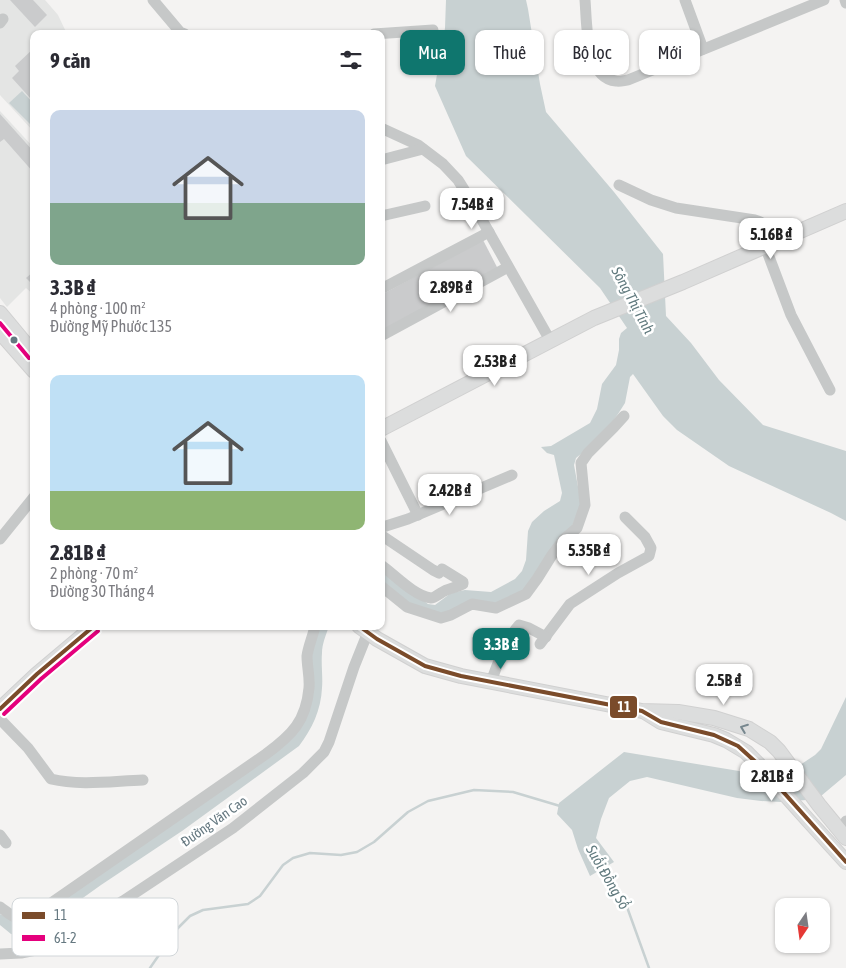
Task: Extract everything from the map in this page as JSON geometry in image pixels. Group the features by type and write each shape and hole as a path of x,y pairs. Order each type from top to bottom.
{"main road":[{"path":"385,427 594,318 683,282 846,211"},
{"path":"0,313 30,364"},
{"path":"0,332 30,352"},
{"path":"0,709 37,674 89,630"},
{"path":"365,630 377,639 425,666 461,676 642,711 678,712 714,718 749,729 770,742 783,756 819,805 844,830"},
{"path":"642,711 661,722 705,733 738,746 759,765 846,862"}],"street":[{"path":"153,0 179,30"},
{"path":"585,0 593,63 606,78 616,82 628,80 824,0"},
{"path":"685,0 702,49"},
{"path":"385,33 400,32"},
{"path":"385,130 418,145 443,164 458,180 551,342"},
{"path":"385,159 423,149"},
{"path":"619,185 652,200 676,208 761,221 782,239"},
{"path":"385,215 425,206"},
{"path":"385,287 488,232"},
{"path":"766,246 791,315 830,390"},
{"path":"385,334 508,267"},
{"path":"385,589 407,607 441,618 472,604 496,608 526,594 564,539 577,528 585,505 581,463 588,453 624,416"},
{"path":"385,449 418,515"},
{"path":"385,526 418,515 512,475"},
{"path":"0,539 30,502"},
{"path":"491,682 503,651 514,630 519,625 529,628 543,640 570,604 650,556 651,548 645,537 625,517"},
{"path":"385,538 433,570 440,573 442,569 463,582 463,584 430,598 419,594 405,585 385,568"},
{"path":"59,898 266,754 288,736 303,714 305,707 309,688 307,656 314,630"},
{"name":"Đường Văn Cao","path":"128,898 233,828 303,772 324,752 354,667 364,630"},
{"path":"0,719 28,748 51,779 91,782 143,780"},
{"path":"0,907 12,915"}],"shaded area":[{"path":"0,0 45,0 58,15 65,30 30,30 30,128 0,95"},
{"path":"0,111 30,144 30,292 26,288 7,307 0,298"}],"water":[{"name":"Sông Thị Tính","path":"446,0 526,0 531,30 475,30 475,75 539,75 546,112 614,192 663,254 666,316 691,343 719,380 763,425 846,451 846,521 729,466 677,430 663,416 633,374 630,377 625,403 618,414 594,443 576,458 574,465 581,503 570,532 558,538 533,582 519,593 494,606 444,615 410,605 385,585 385,571 428,604 435,605 451,593 465,590 491,592 515,579 522,571 526,560 528,531 532,522 544,511 560,501 562,493 554,455 547,453 541,447 551,446 590,423 597,409 602,384 616,365 621,333 627,328 600,288 466,156 435,86 437,75 465,75 465,30 445,30"},
{"path":"22,91 30,100 30,124 9,103"},
{"path":"317,630 328,630 322,650 320,704 308,733 299,746 182,831 83,898 50,898 298,727"},
{"path":"846,697 846,775 821,796 806,800 761,801 737,798 647,777 630,781 609,798 596,838 614,862 590,876 572,830 557,814 559,803 624,752 745,772 781,770 800,765 821,749"},
{"path":"0,914 12,920 12,934 0,925"}],"building":[{"path":"10,0 33,0 47,15 35,27"},
{"path":"30,52 30,98 12,78 19,71 15,66"},
{"path":"0,114 30,148 30,168 4,139 0,142"},
{"path":"483,240 498,269 385,331 385,293"}],"waterway":[{"path":"178,928 190,916 203,910 248,904 260,896 283,865 293,858 310,853 341,855 357,852 374,842 408,812 428,801 474,790 513,792 560,806"},
{"name":"Suối Đồng Sổ","path":"601,868 627,907 649,968"},
{"path":"150,968 158,956"}],"transit line":[{"name":"61-2","path":"0,323 29,358"},
{"name":"11","path":"0,709 37,674 89,630"},
{"name":"11","path":"365,630 425,666 461,676 642,711 661,722 714,735 738,746 759,765 846,862"},
{"name":"61-2","path":"4,714 41,679 98,631"}]}
